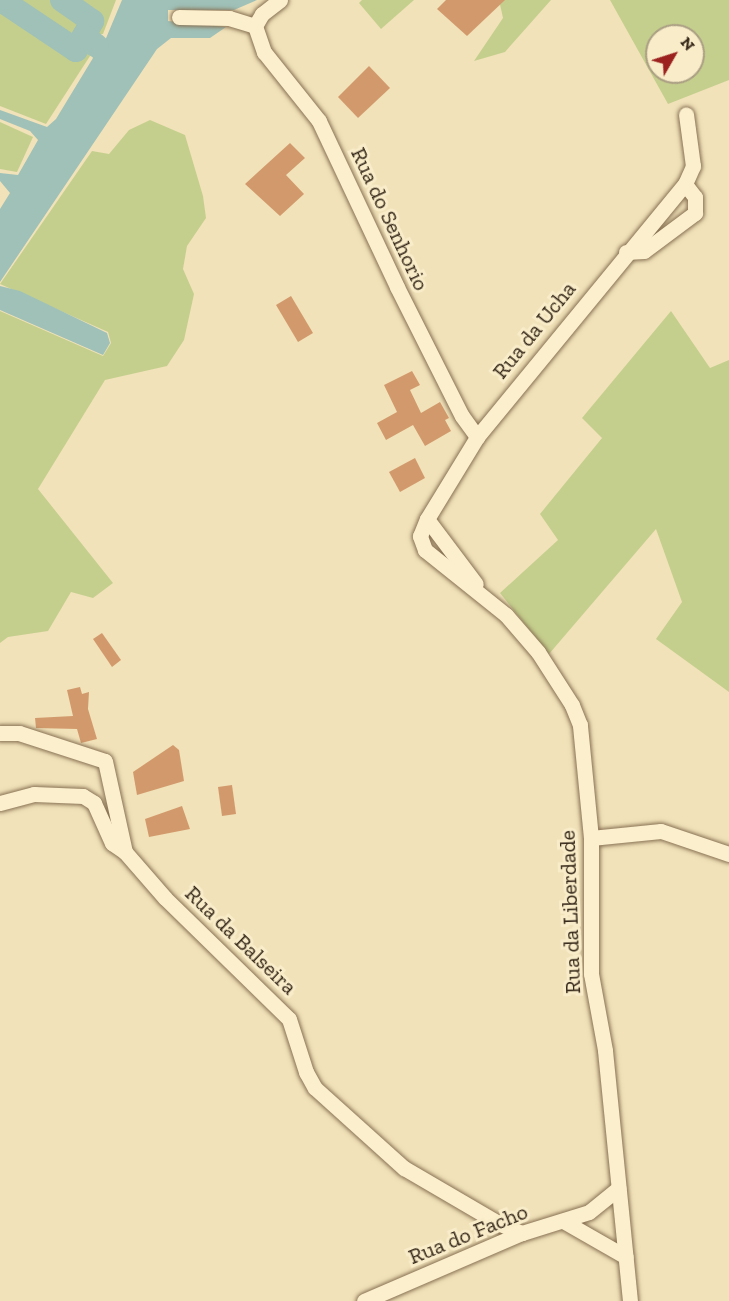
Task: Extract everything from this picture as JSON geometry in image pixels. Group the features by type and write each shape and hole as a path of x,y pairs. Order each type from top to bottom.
{"street":[{"path":"178,16 229,18 255,26 261,14 280,0"},
{"name":"Rua do Senhorio","path":"255,26 264,52 319,121 397,287 462,416 477,437"},
{"name":"Rua da Ucha","path":"477,437 626,252 685,184 693,166 686,114"},
{"path":"626,252 644,252 695,213 695,197 685,184"},
{"name":"Rua da Liberdade","path":"477,437 427,519 421,544 506,615 538,652 572,705 580,725 591,838 591,975 605,1050 630,1301"},
{"name":"Rua da Balseira","path":"0,733 19,734 105,761 125,852 165,898 290,1019 306,1072 315,1088 404,1168 498,1223 522,1233"},
{"path":"0,802 34,794 83,796 94,803 112,843 125,852"},
{"path":"591,838 661,831 729,854"},
{"name":"Rua do Facho","path":"364,1301 522,1233 565,1222 589,1212 619,1188"},
{"path":"565,1222 626,1257"}],"green space":[{"path":"0,0 116,0 103,34 80,34 90,56 46,124 0,106"},
{"path":"362,0 414,0 381,29 359,3"},
{"path":"499,0 551,0 505,52 474,61 503,18"},
{"path":"610,0 729,0 729,80 668,104 657,84 705,84 705,24 645,24 645,63"},
{"path":"150,120 185,135 203,196 206,218 187,246 183,269 194,294 184,340 167,366 105,380 38,489 113,583 93,598 71,592 48,631 8,637 0,643 0,311 103,356 111,343 108,332 0,284 92,151 109,154 129,130"},
{"path":"0,122 33,137 17,172 0,169"},
{"path":"671,311 710,368 729,360 729,692 656,639 682,602 656,529 549,654 500,593 558,540 540,514 602,438 582,418"}],"water":[{"path":"122,0 257,0 234,10 168,10 168,21 226,27 210,38 171,38 157,49 0,282 0,209 10,193 0,181 0,173 18,175 38,140 30,131 0,119 0,110 47,127 56,119 93,58 84,36 104,43"},
{"path":"0,286 20,291 107,333 110,343 103,355 0,310"}],"building":[{"path":"446,0 505,0 467,36 437,9"},
{"path":"369,66 390,88 358,118 338,97"},
{"path":"290,143 305,158 286,175 304,194 280,216 245,184"},
{"path":"291,296 313,333 298,342 276,305"},
{"path":"412,371 420,385 410,390 421,413 440,402 449,418 445,420 451,431 425,446 413,425 386,440 377,423 397,412 384,385"},
{"path":"415,458 425,478 400,492 389,472"},
{"path":"102,633 121,660 112,667 93,639"},
{"path":"80,687 82,694 89,692 88,709 97,739 81,743 77,729 36,728 35,718 73,716 67,690"},
{"path":"173,745 179,750 184,781 137,795 133,772"},
{"path":"232,785 236,814 222,816 218,787"},
{"path":"182,806 190,829 149,837 145,819"}],"waterway":[{"path":"1,0 76,50 84,36"},
{"path":"62,0 92,21 84,36 97,46"}]}
